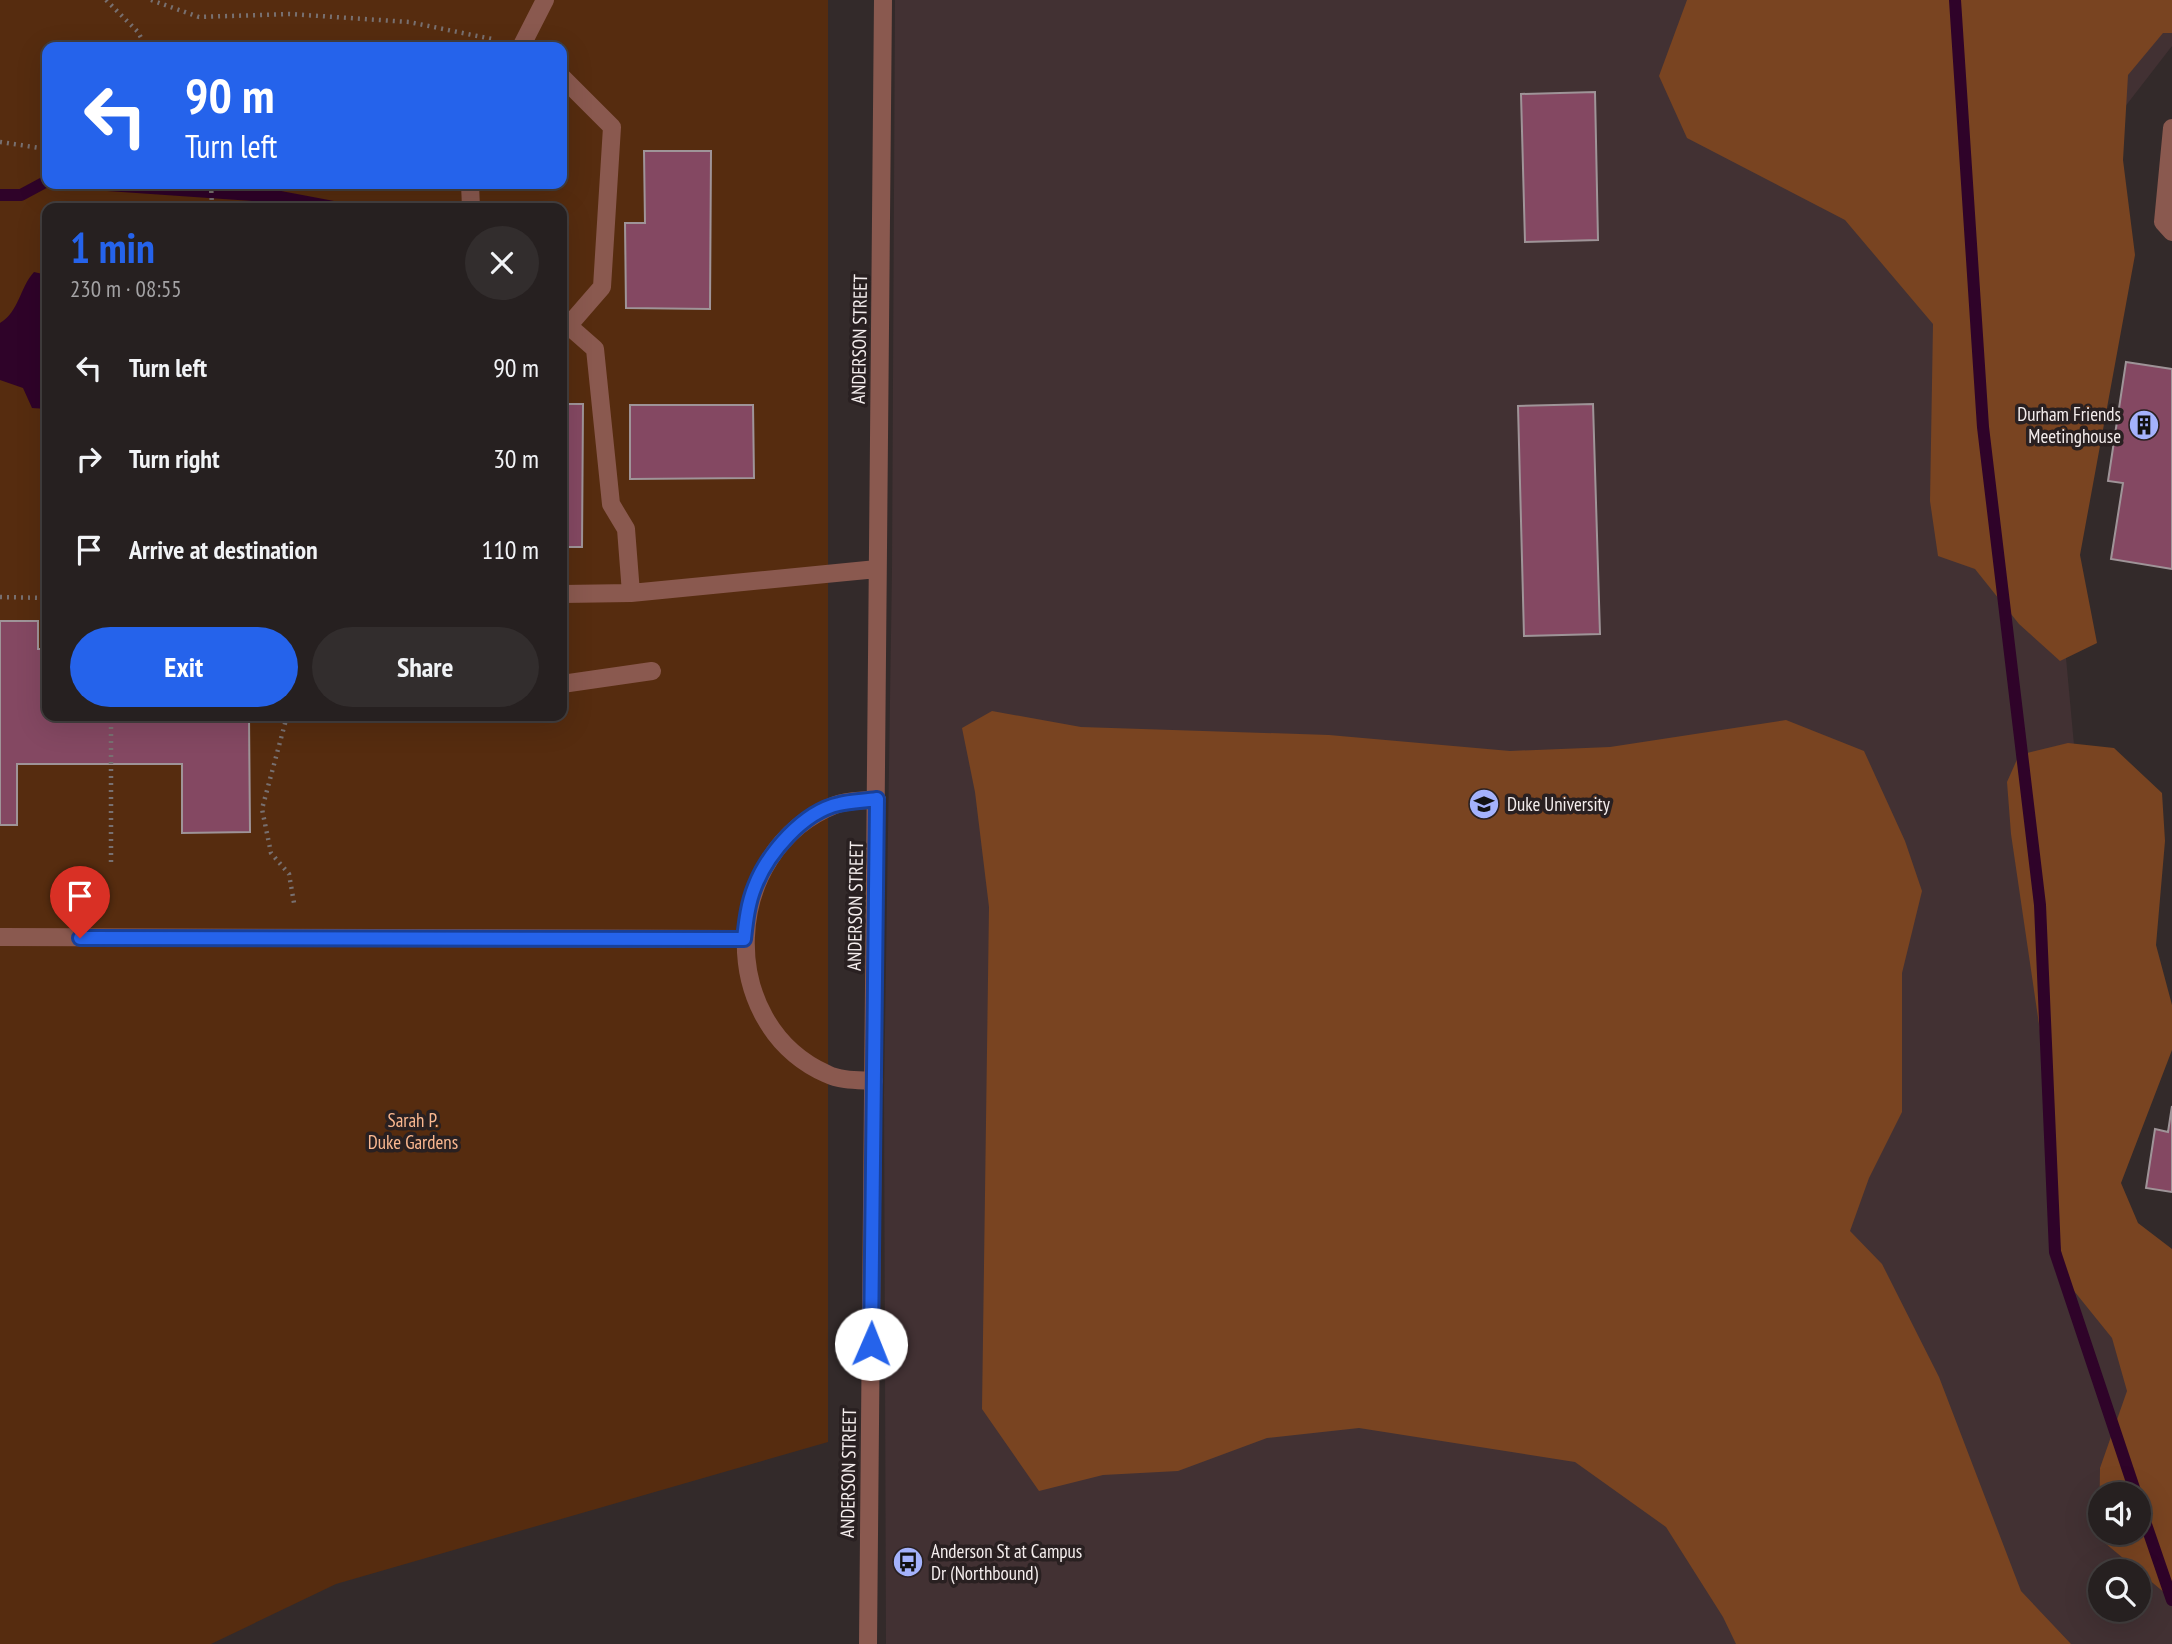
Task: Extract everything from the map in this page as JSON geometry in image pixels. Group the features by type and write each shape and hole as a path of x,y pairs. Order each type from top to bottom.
{"street":[{"path":"524,42 545,0"},
{"name":"ANDERSON STREET","path":"868,1644 883,0"},
{"path":"567,82 612,127 602,287 567,320"},
{"path":"2172,128 2163,222 2172,232"},
{"path":"567,324 595,349 611,504 626,529 631,593"},
{"path":"567,594 631,593 877,569"},
{"path":"567,683 652,671"},
{"path":"874,1081 827,1074 792,1051 778,1036 754,997 744,939 747,912 755,885 769,860 787,839 808,819 836,804 877,799"},
{"path":"0,937 744,939"}],"path":[{"path":"106,0 138,32 143,42"},
{"path":"151,0 200,17 290,14 409,22 503,42"},
{"path":"0,142 42,148"},
{"path":"0,597 42,598"},
{"path":"111,721 111,862"},
{"path":"286,721 262,809 271,853 289,874 294,903"}],"shaded area":[{"name":"Duke University","path":"895,0 2172,0 2172,46 2049,205 2055,538 2101,1039 2142,1359 2172,1368 2172,1644 886,1644 884,1095 892,569"},
{"path":"1687,0 2172,0 2172,33 2163,33 2128,75 2123,160 2135,255 2080,555 2097,643 2060,661 2019,624 1975,569 1938,556 1930,501 1933,324 1845,220 1687,138 1659,76"},
{"path":"34,272 42,274 42,409 32,408 23,388 0,380 0,323 15,306"},
{"path":"992,711 1081,727 1329,735 1510,751 1610,747 1786,720 1864,751 1905,841 1922,891 1902,973 1902,1112 1869,1178 1850,1231 1882,1264 1939,1377 2021,1591 2071,1644 1736,1644 1723,1617 1666,1527 1575,1462 1359,1428 1267,1438 1178,1471 1103,1475 1039,1491 982,1409 989,907 975,792 962,728"},
{"path":"2068,743 2114,748 2162,793 2165,841 2156,945 2172,1005 2172,1050 2121,1183 2138,1223 2172,1249 2172,1599 2151,1581 2151,1559 2124,1559 2107,1545 2151,1545 2151,1482 2100,1482 2100,1468 2127,1391 2112,1338 2066,1281 2046,1160 2045,1065 2011,834 2007,782 2019,755"}],"green space":[{"name":"Sarah P. Duke Gardens","path":"0,0 828,0 828,1442 336,1584 211,1644 0,1644"}],"building":[{"path":"1595,92 1598,240 1525,242 1521,94"},
{"path":"644,151 711,151 710,309 626,308 625,223 645,223"},
{"name":"Durham Friends Meetinghouse","path":"2126,362 2172,369 2172,569 2111,559 2123,483 2108,481"},
{"path":"567,404 583,404 582,547 567,547"},
{"path":"1593,404 1600,634 1524,636 1518,406"},
{"path":"630,405 753,405 754,478 630,479"},
{"path":"0,621 38,621 38,649 42,649 42,721 249,721 250,832 182,833 182,764 17,764 17,825 0,825"},
{"path":"2172,1106 2172,1192 2146,1188 2155,1129 2168,1132"}],"waterway":[{"path":"1955,0 1983,427 2040,905 2055,1252 2132,1482"},
{"path":"0,195 21,195 42,184"},
{"path":"165,189 280,197 312,203"},
{"path":"2151,1539 2172,1600"}],"place":[{"name":"Durham Friends Meetinghouse","path":"2144,425"},
{"name":"Duke University","path":"1484,804"},
{"name":"Anderson St at Campus Dr (Northbound)","path":"908,1562"}],"route":[{"path":"80,938 186,939 260,936 744,939 747,912 755,885 769,860 787,839 808,819 836,804 877,799 871,1344"}]}
